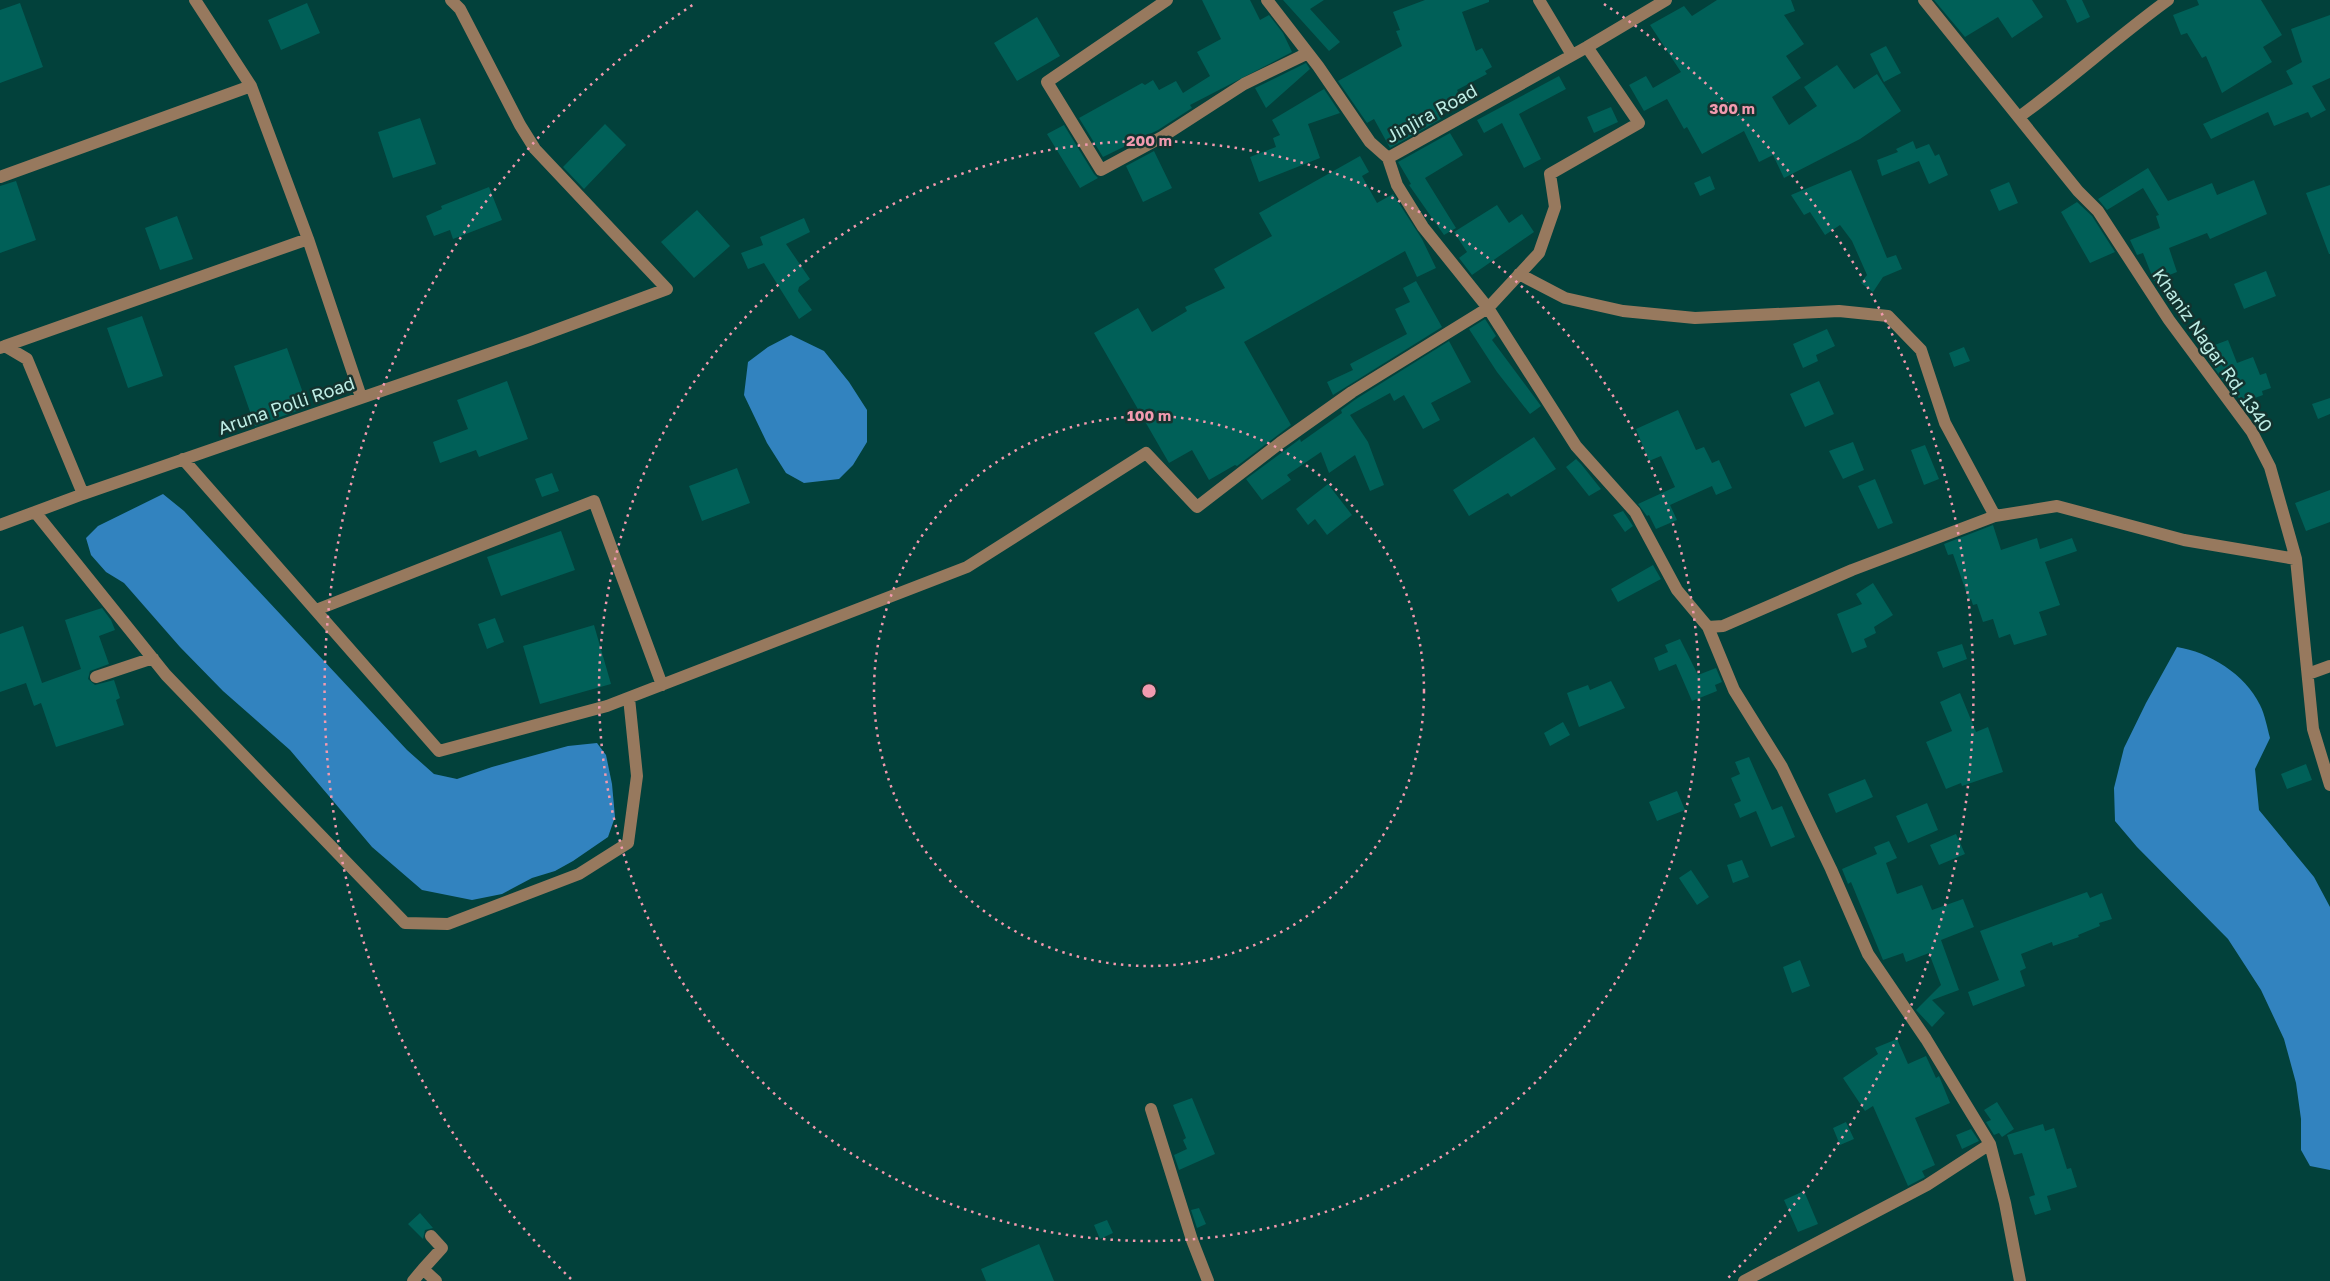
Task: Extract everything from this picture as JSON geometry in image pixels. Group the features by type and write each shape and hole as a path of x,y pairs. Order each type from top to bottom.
{"street":[{"path":"195,0 251,86 308,239 361,397"},
{"name":"Aruna Polli Road","path":"0,525 183,459 529,340 667,289 535,149 520,126 460,9 451,0"},
{"path":"1167,0 1047,82 1102,170 1162,137 1244,84 1308,53"},
{"name":"Jinjira Road","path":"1267,0 1308,53 1370,142 1388,158 1587,47 1666,0"},
{"path":"1539,0 1572,55"},
{"name":"Khaniz Nagar Rd, 1340","path":"1924,0 2078,191 2098,211 2169,320 2252,432 2270,467 2296,559 2313,729 2330,785"},
{"path":"2019,118 2068,81 2128,29 2168,0"},
{"path":"183,459 439,750 607,706 967,567 1146,453 1197,507 1280,443 1352,392 1488,308 1539,253 1554,208 1550,174 1639,123 1587,47"},
{"path":"0,177 251,86"},
{"path":"1388,158 1397,185 1423,227 1488,308 1576,446 1635,512 1677,590 1708,627 1734,690 1782,767 1831,869 1868,954 1926,1039 1990,1144 2005,1203 2020,1281"},
{"path":"2,347 308,239"},
{"path":"1519,274 1565,298 1622,311 1695,318 1839,311 1888,316 1921,350 1946,423 1995,516"},
{"path":"2,347 27,359 83,494"},
{"path":"316,610 594,501 662,684"},
{"path":"1708,627 1723,626 1852,570 1995,516 2057,506 2184,540 2296,559"},
{"path":"35,512 172,682 405,923 448,924 579,874 628,844 637,776 629,698"},
{"path":"96,678 152,658"},
{"path":"2308,674 2330,666"},
{"path":"1151,1109 1192,1240 1208,1281"},
{"path":"1744,1281 1927,1185 1990,1144"},
{"path":"413,1281 442,1248 431,1236"},
{"path":"423,1269 436,1281"}],"water":[{"path":"791,335 824,351 849,382 867,410 867,442 853,465 839,479 804,483 786,473 767,443 744,395 748,362 768,347"},
{"path":"163,494 184,511 407,750 434,774 457,779 492,767 568,746 597,743 606,755 612,784 615,817 608,837 555,871 532,878 502,894 472,900 422,890 372,847 290,750 223,691 180,647 124,583 106,572 91,555 86,538 98,526"},
{"path":"2177,647 2201,654 2225,666 2245,684 2260,705 2270,738 2255,769 2259,810 2314,877 2330,907 2330,1170 2310,1166 2301,1150 2301,1119 2296,1083 2284,1039 2261,990 2228,939 2137,847 2115,821 2114,788 2124,748"}],"building":[{"path":"1202,0 1250,0 1260,20 1269,15 1283,33 1292,52 1190,105 1192,108 1158,130 1103,157 1079,118 1142,83 1145,85 1153,80 1159,90 1176,81 1183,93 1210,76 1197,52 1221,39"},
{"path":"1283,0 1324,0 1310,9 1340,42 1329,51"},
{"path":"1425,0 1489,0 1489,2 1462,12 1476,51 1482,48 1492,67 1485,71 1487,74 1457,90 1463,102 1438,114 1441,119 1390,148 1374,119 1367,123 1338,81 1402,46 1396,31 1400,30 1393,12"},
{"path":"1717,0 1791,0 1795,11 1784,15 1804,44 1786,56 1801,78 1772,97 1789,125 1817,106 1804,87 1837,65 1854,89 1877,74 1901,111 1860,139 1784,178 1773,155 1759,162 1744,131 1702,154 1687,127 1684,129 1667,99 1644,111 1629,85 1646,76 1653,88 1681,72 1650,25 1684,6 1692,16"},
{"path":"1934,0 2032,0 2043,17 2012,38 1998,17 1965,37"},
{"path":"2066,0 2082,0 2090,17 2077,23"},
{"path":"2197,0 2261,0 2282,35 2263,47 2272,62 2222,93 2206,56 2202,58 2187,33 2181,35 2173,15 2199,5"},
{"path":"20,3 43,67 0,83 0,10"},
{"path":"307,3 320,33 281,50 268,20"},
{"path":"2330,15 2330,78 2312,86 2326,110 2311,118 2308,112 2274,126 2268,112 2211,139 2203,124 2293,84 2286,71 2302,62 2291,29"},
{"path":"1037,17 1060,56 1017,81 994,43"},
{"path":"1886,46 1901,73 1884,82 1870,54"},
{"path":"1306,63 1310,69 1266,108 1255,88"},
{"path":"1559,76 1566,89 1519,114 1541,159 1524,168 1502,123 1484,133 1477,120"},
{"path":"1324,89 1340,113 1308,124 1320,158 1259,182 1250,157 1276,147 1273,138 1280,135 1272,120"},
{"path":"1611,107 1618,122 1594,133 1587,117"},
{"path":"420,118 436,164 393,178 378,132"},
{"path":"605,124 626,145 584,189 563,167"},
{"path":"1064,125 1098,178 1080,188 1047,134"},
{"path":"1450,133 1463,155 1425,178 1456,228 1444,235 1409,185 1411,184 1398,162"},
{"path":"1913,141 1916,149 1929,144 1935,156 1939,154 1948,175 1929,184 1919,161 1882,176 1877,160 1898,152 1896,149"},
{"path":"1154,151 1172,188 1143,202 1126,166"},
{"path":"1360,156 1369,172 1362,176 1377,203 1393,194 1422,239 1436,268 1417,277 1405,251 1244,342 1291,425 1237,466 1235,465 1209,480 1192,450 1169,463 1094,333 1138,308 1152,332 1187,311 1185,307 1225,288 1214,269 1272,236 1259,213"},
{"path":"2148,168 2168,201 2212,183 2217,195 2254,180 2267,214 2210,239 2207,233 2169,248 2177,272 2154,281 2143,253 2137,255 2130,240 2160,228 2156,216 2159,215 2143,188 2107,210 2098,199"},
{"path":"1851,170 1887,258 1896,255 1902,269 1883,277 1873,292 1861,283 1867,275 1852,241 1840,225 1825,235 1810,212 1804,215 1791,195"},
{"path":"1710,176 1715,189 1700,196 1694,183"},
{"path":"16,181 36,240 0,253 0,186"},
{"path":"2009,182 2018,203 1999,211 1990,190"},
{"path":"2330,185 2330,254 2329,254 2306,193"},
{"path":"489,187 502,220 453,239 450,230 434,236 426,216 442,209 441,206"},
{"path":"2077,202 2092,216 2115,252 2090,263 2061,212"},
{"path":"1497,205 1509,223 1522,214 1534,232 1472,275 1459,258 1467,252 1454,232"},
{"path":"697,210 730,246 694,278 661,242"},
{"path":"177,216 193,259 160,270 145,228"},
{"path":"804,218 810,232 786,244 810,279 799,287 798,291 812,310 799,319 764,263 748,269 741,253 763,245 760,237"},
{"path":"2266,271 2276,296 2244,309 2234,284"},
{"path":"1416,281 1442,327 1333,395 1327,382 1353,370 1350,364 1407,334 1395,309 1410,302 1403,288"},
{"path":"142,316 163,376 128,388 107,328"},
{"path":"1485,319 1496,336 1492,340 1541,406 1530,414 1497,372 1469,329"},
{"path":"1827,329 1835,346 1816,355 1818,361 1803,368 1793,344"},
{"path":"2228,340 2237,363 2253,357 2260,375 2266,373 2271,388 2262,391 2263,395 2241,403 2229,377 2223,380 2207,358 2204,349"},
{"path":"1449,341 1471,382 1431,403 1440,420 1423,429 1404,395 1394,401 1390,393 1350,415 1368,442 1384,485 1370,491 1355,455 1329,473 1321,452 1287,475 1291,480 1262,500 1246,479 1300,439 1301,442 1342,413 1341,410 1356,399"},
{"path":"1964,347 1970,361 1954,367 1949,353"},
{"path":"287,348 308,407 255,426 234,366"},
{"path":"507,381 528,439 479,457 476,450 440,463 433,442 468,429 457,400"},
{"path":"1819,381 1834,414 1805,427 1790,394"},
{"path":"2330,398 2330,414 2318,419 2312,404"},
{"path":"1678,410 1696,450 1704,447 1712,463 1719,460 1732,488 1716,495 1712,486 1670,505 1677,520 1656,529 1649,515 1647,516 1638,504 1675,487 1661,456 1649,461 1636,429"},
{"path":"1534,437 1556,469 1511,497 1508,493 1469,516 1453,490"},
{"path":"1853,442 1864,470 1843,479 1829,451"},
{"path":"1925,445 1939,479 1924,485 1911,450"},
{"path":"1576,459 1601,489 1589,496 1566,467"},
{"path":"737,468 750,503 702,521 689,486"},
{"path":"552,473 559,491 542,497 535,479"},
{"path":"1875,479 1893,523 1878,529 1858,486"},
{"path":"1328,484 1352,515 1327,535 1315,519 1308,525 1296,509"},
{"path":"2330,490 2330,522 2306,531 2295,503"},
{"path":"1623,511 1633,526 1625,532 1613,515"},
{"path":"1993,525 2001,550 2037,538 2040,549 2072,538 2077,551 2045,562 2060,605 2039,612 2047,635 2014,645 2010,634 1999,638 1993,619 1983,622 1977,604 1973,605 1971,599 1969,600 1953,554 1948,555 1944,544"},
{"path":"561,531 575,570 501,596 487,557"},
{"path":"1653,565 1661,579 1618,602 1611,589"},
{"path":"1873,583 1893,615 1874,627 1876,633 1864,639 1867,647 1852,653 1837,614 1862,604 1856,594"},
{"path":"102,608 111,620 115,630 99,636 109,664 90,671 88,679 95,685 114,680 120,698 116,700 124,725 56,747 41,703 34,706 26,683 0,692 0,634 23,626 42,683 81,669 65,620"},
{"path":"495,618 504,642 487,649 478,624"},
{"path":"594,625 611,684 540,704 523,646"},
{"path":"1680,639 1698,675 1716,668 1722,682 1715,685 1717,691 1692,701 1676,664 1659,671 1654,658 1668,652 1665,645"},
{"path":"1962,644 1967,659 1943,668 1937,652"},
{"path":"1611,681 1625,708 1579,727 1567,693 1588,685 1590,690"},
{"path":"1960,693 1976,732 1988,727 2003,772 1962,786 1961,783 1946,789 1926,742 1952,731 1940,702"},
{"path":"1563,722 1570,735 1550,746 1544,733"},
{"path":"1749,757 1772,810 1782,806 1795,837 1771,847 1756,811 1740,818 1734,804 1741,801 1731,778 1740,774 1735,762"},
{"path":"2306,764 2312,780 2287,789 2281,774"},
{"path":"1865,779 1873,797 1836,813 1828,794"},
{"path":"1677,791 1685,810 1657,821 1649,802"},
{"path":"1927,803 1938,830 1908,843 1896,816"},
{"path":"1956,834 1965,854 1939,865 1930,845"},
{"path":"1889,841 1897,858 1886,863 1897,894 1922,885 1932,910 1963,899 1974,927 1941,940 1959,990 1932,1000 1945,1013 1932,1027 1916,1010 1941,985 1929,953 1906,962 1903,953 1883,960 1851,882 1848,884 1842,869 1877,854 1874,847"},
{"path":"1742,860 1749,877 1733,883 1727,865"},
{"path":"1691,870 1709,897 1697,905 1679,878"},
{"path":"2087,892 2090,898 2102,893 2112,919 2099,923 2100,926 2078,935 2079,937 2053,946 2052,942 2021,954 2026,968 2020,971 2025,986 1973,1006 1968,992 1999,980 1980,931"},
{"path":"1800,960 1810,986 1792,993 1783,967"},
{"path":"1897,1039 1908,1064 1926,1056 1936,1078 1939,1076 1950,1103 1915,1118 1935,1165 1922,1171 1925,1177 1908,1186 1873,1106 1865,1111 1843,1078 1878,1054 1875,1048"},
{"path":"1192,1098 1215,1154 1179,1170 1174,1155 1187,1149 1183,1140 1186,1138 1173,1105"},
{"path":"1997,1102 2014,1129 2002,1137 1999,1133 1994,1135 1986,1122 1991,1120 1984,1110"},
{"path":"1846,1122 1854,1139 1840,1145 1833,1128"},
{"path":"2043,1124 2045,1131 2054,1128 2067,1169 2071,1168 2077,1187 2047,1196 2051,1210 2035,1215 2029,1197 2035,1195 2022,1153 2014,1155 2007,1135"},
{"path":"1971,1129 1979,1141 1962,1149 1956,1135"},
{"path":"1804,1191 1818,1224 1798,1232 1784,1200"},
{"path":"1199,1208 1206,1224 1197,1228 1191,1210"},
{"path":"420,1213 433,1228 425,1230 423,1239 408,1224"},
{"path":"1107,1220 1113,1233 1100,1239 1094,1225"},
{"path":"1039,1244 1054,1281 986,1281 981,1269"}]}
